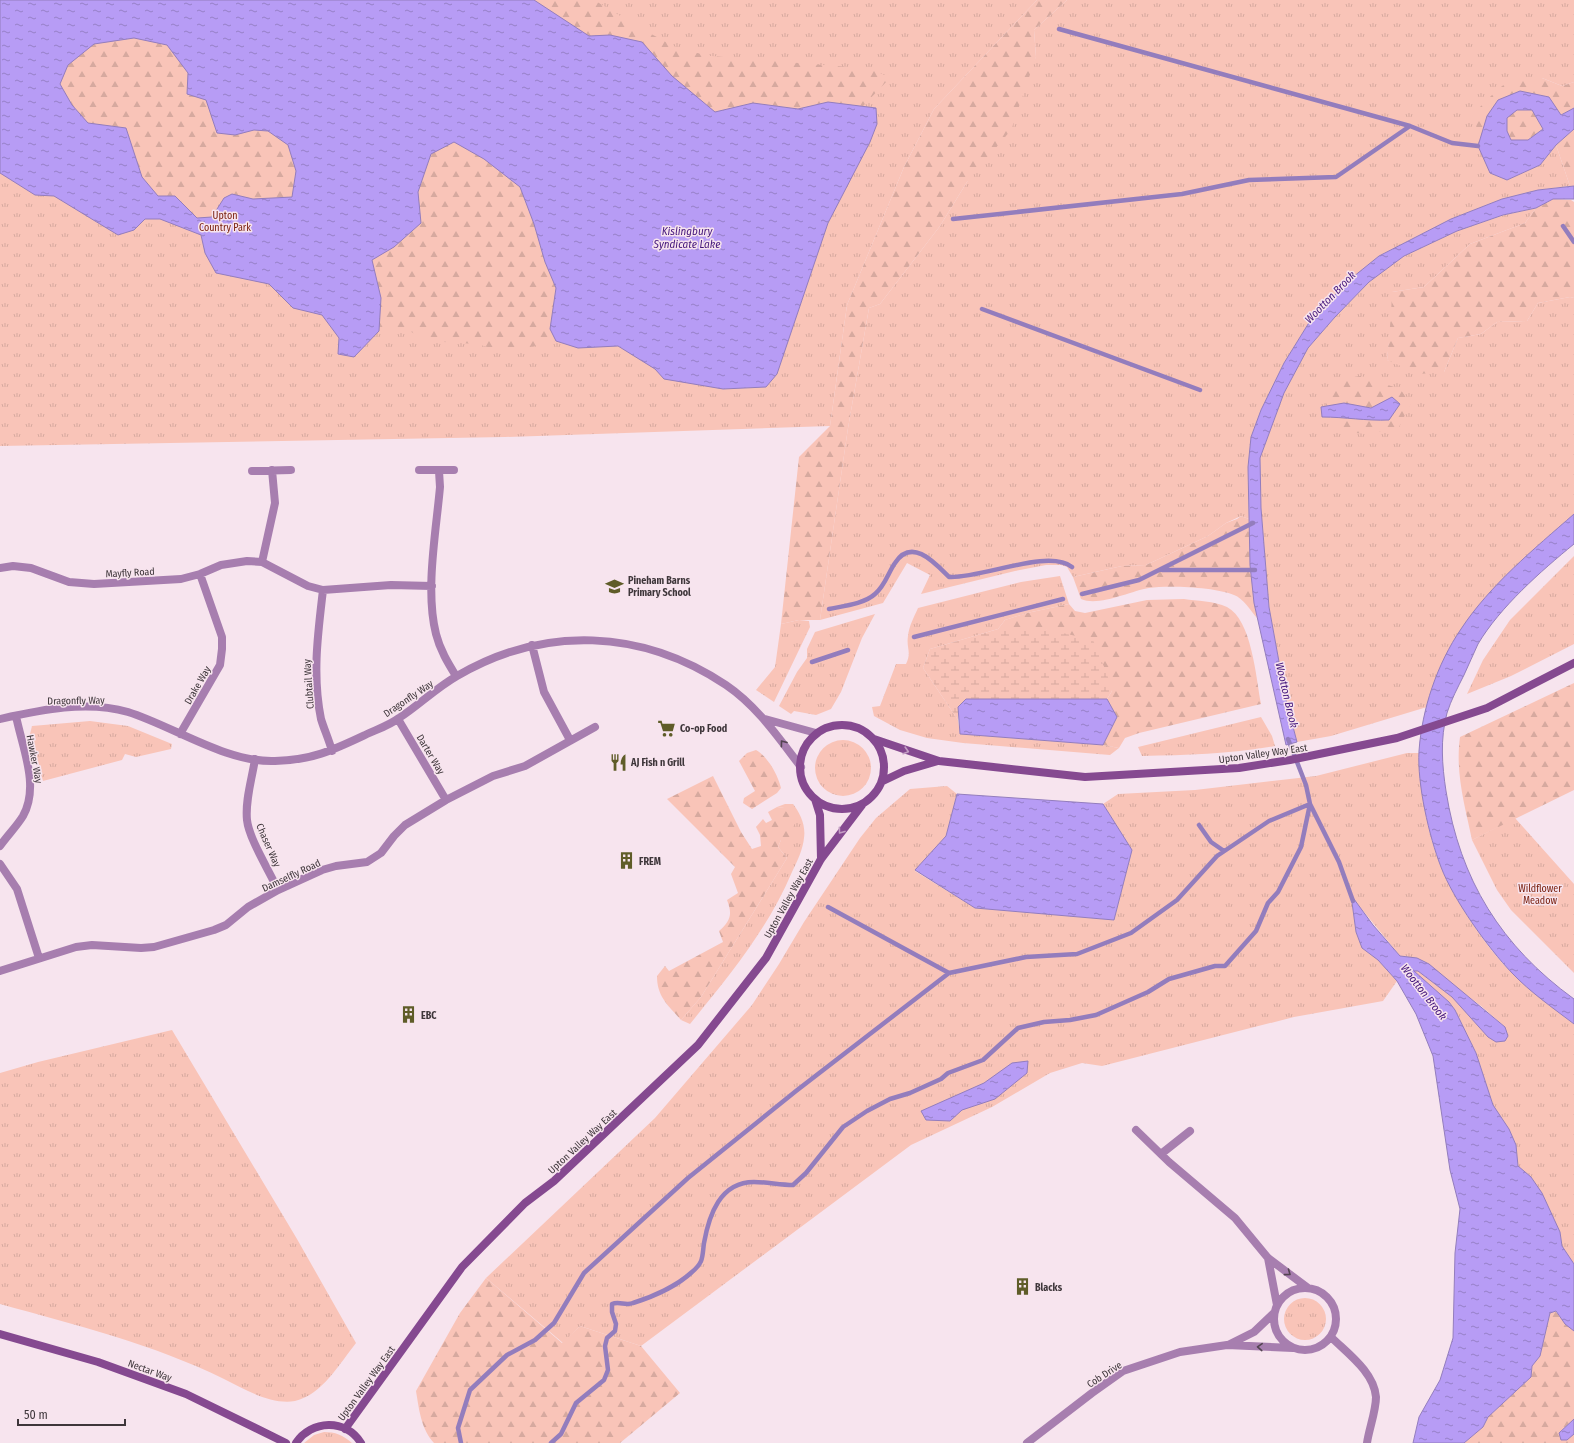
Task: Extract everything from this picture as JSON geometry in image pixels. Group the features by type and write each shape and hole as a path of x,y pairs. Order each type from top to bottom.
{"street":[{"path":"262,562 275,503 272,470"},
{"path":"252,471 291,470"},
{"path":"419,470 454,470"},
{"path":"439,471 440,487 432,586 432,612 436,635 442,652 456,676"},
{"name":"Mayfly Road","path":"0,568 13,566 31,568 69,582 82,584 181,579 200,574 221,565 247,561 262,562 308,586 323,590 392,585 432,586"},
{"name":"Drake Way","path":"180,734 220,665 222,637 200,574"},
{"name":"Clubtail Way","path":"323,590 316,646 315,675 321,719 332,751"},
{"name":"Dragonfly Way","path":"0,719 52,708 98,708 128,712 238,756 271,762 304,760 332,751 398,719 456,676 510,651 576,639 612,641 637,646 687,663 727,686 765,719 801,767"},
{"path":"532,646 544,692 570,740"},
{"name":"Upton Valley Way East","path":"874,739 939,760 1085,777 1239,768 1339,751 1397,738 1486,708 1574,663"},
{"name":"Hawker Way","path":"0,846 23,816 28,804 31,788 16,716"},
{"name":"Darter Way","path":"398,719 446,800"},
{"name":"Dragonfly Way","path":"765,719 816,733"},
{"path":"849,725 863,731 874,739 882,752 885,766 883,781 872,798 862,805 845,810 833,809 823,805 815,799 804,785 801,767 802,755 808,742 816,733 826,728 849,725"},
{"name":"Damselfly Road","path":"0,971 76,947 92,945 142,948 154,947 214,930 226,925 248,907 278,890 322,870 336,866 367,862 381,853 405,825 446,800 493,776 525,766 595,726"},
{"name":"Chaser Way","path":"255,759 247,821 278,890"},
{"name":"Upton Valley Way East","path":"883,781 904,771 939,760"},
{"name":"Upton Valley Way East","path":"815,799 820,815 821,859"},
{"name":"Upton Valley Way East","path":"345,1429 462,1267 525,1203 554,1181 698,1045 766,958 821,859 862,805"},
{"path":"0,864 17,888 39,958"},
{"path":"1136,1130 1161,1154 1235,1218 1268,1258 1308,1288 1322,1294 1333,1306 1336,1316 1335,1327 1330,1337 1323,1344 1314,1349 1304,1350 1294,1348 1286,1344 1275,1330 1274,1283 1268,1258"},
{"path":"1161,1154 1190,1131"},
{"path":"1275,1309 1287,1293 1293,1290 1308,1288"},
{"name":"Cob Drive","path":"1227,1345 1254,1332 1275,1309"},
{"name":"Nectar Way","path":"0,1334 98,1362 186,1394 286,1443"},
{"path":"1330,1337 1363,1368 1373,1383 1376,1398 1366,1443"},
{"name":"Cob Drive","path":"1028,1443 1123,1371 1180,1352 1227,1345 1294,1348"},
{"path":"296,1443 308,1430 318,1426 329,1425 351,1432 361,1443"}],"green space":[{"name":"Upton Country Park","path":"0,0 1037,0 934,109 904,167 847,305 830,426 505,437 0,446"},
{"path":"534,0 594,0 679,49 711,56 872,69 890,78 863,106 828,102 798,109 753,103 715,112 672,76 642,42 610,35 589,36"},
{"path":"1037,0 1067,0 1034,30 1036,57 1011,130 967,182 940,226 880,304 869,308 848,428 820,620 799,620 781,624 799,457 830,426 847,305 904,167 934,109"},
{"path":"1067,0 1574,0 1574,82 1562,86 1542,78 1490,173 1507,180 1540,165 1556,145 1570,186 1538,190 1502,199 1451,219 1379,256 1348,281 1310,321 1284,363 1261,410 1251,437 1248,467 1249,519 1241,516 1226,523 1208,536 1146,565 1122,566 1073,577 1067,567 1061,565 1046,565 921,594 930,575 907,563 883,603 820,620 848,428 869,308 880,304 940,226 967,182 1036,57 1034,30"},
{"path":"134,38 167,45 188,73 187,94 206,100 217,133 235,135 254,130 268,131 288,145 296,171 292,197 253,199 232,194 218,205 212,218 197,218 175,196 158,197 142,177 126,128 88,123 72,105 60,84 68,65 94,44"},
{"path":"1514,77 1542,78 1562,86 1574,82 1574,108 1561,115 1549,97 1520,91 1487,116 1478,146 1475,112 1497,90"},
{"path":"1517,110 1532,110 1543,129 1528,140 1511,140 1507,132 1507,117"},
{"path":"1574,129 1574,186 1570,186 1556,145"},
{"path":"454,142 484,159 520,187 534,224 545,262 556,288 550,329 556,341 508,352 476,344 428,341 404,328 379,331 381,298 372,260 394,247 421,223 418,192 431,153"},
{"path":"1553,199 1571,200 1574,202 1574,298 1570,297 1538,303 1527,321 1497,322 1481,334 1458,338 1444,372 1419,374 1387,360 1392,292 1424,287 1470,244 1525,223 1536,208"},
{"path":"1536,208 1525,223 1470,244 1424,287 1392,292 1392,315 1387,360 1444,372 1458,338 1481,334 1497,322 1527,321 1538,303 1570,297 1574,298 1574,514 1505,577 1466,623 1437,676 1427,707 1331,736 1297,742 1286,700 1269,607 1261,508 1260,458 1284,393 1308,348 1335,317 1369,282 1404,256 1457,231 1504,215"},
{"path":"1361,376 1400,389 1411,403 1399,427 1369,434 1341,432 1326,405 1330,380"},
{"path":"1241,516 1249,519 1250,565 1257,618 1244,602 1237,597 1226,592 1204,588 1157,587 1105,600 1088,601 1081,599 1073,577 1122,566 1146,565 1208,536 1226,523"},
{"path":"1574,556 1574,644 1511,676 1467,694 1483,660 1510,620"},
{"path":"1060,576 1069,604 1027,613 1005,620 998,629 930,649 923,668 958,720 960,734 1103,745 1119,748 1110,755 963,743 927,738 900,730 874,716 872,707 880,706 896,664 906,664 908,660 909,632 918,608 1021,582"},
{"path":"1184,599 1211,602 1222,605 1227,607 1235,614 1242,624 1252,651 1261,704 1139,733 1125,738 1119,748 1103,745 1117,717 1107,699 1112,691 1046,629 998,629 1005,620 1027,613 1069,604 1075,611 1085,613 1147,600"},
{"path":"875,614 862,638 841,692 831,709 816,715 794,711 791,714 779,706 797,672 807,658 807,649 815,632"},
{"path":"799,620 809,621 810,627 774,702 756,690 775,667 781,624"},
{"path":"998,629 1046,629 1093,640 1107,674 1112,691 1107,699 966,699 958,707 958,720 923,668 930,649"},
{"path":"1574,683 1574,790 1472,840 1460,776 1460,737"},
{"path":"1261,717 1272,736 1275,746 1192,755 1142,756 1138,747"},
{"path":"90,721 128,726 172,744 171,749 136,757 125,754 122,760 43,781 30,734 32,726"},
{"path":"843,740 854,742 863,748 869,757 871,768 869,779 863,788 854,794 843,796 832,794 823,788 817,779 815,768 817,757 823,748 832,742"},
{"path":"756,750 765,757 772,767 781,788 777,793 752,809 743,803 744,798 755,791 739,761 747,753"},
{"path":"1407,753 1419,753 1423,797 1428,826 1442,869 1455,896 1473,924 1503,964 1543,1000 1574,1024 1574,1264 1562,1246 1560,1232 1541,1193 1531,1177 1518,1166 1516,1145 1509,1129 1493,1105 1476,1053 1455,1010 1449,1002 1413,971 1418,971 1452,997 1488,1037 1505,1027 1481,1006 1417,958 1400,956 1351,896 1356,932 1362,948 1378,960 1397,981 1383,1001 1294,1017 1102,1066 1082,1063 1050,1073 992,1107 911,1145 641,1346 580,1326 563,1343 486,1278 655,1118 752,1005 804,922 860,838 876,818 910,789 947,786 957,794 946,836 915,871 975,908 1114,920 1132,850 1103,804 1118,794 1195,790 1316,776"},
{"path":"713,776 741,832 752,849 761,846 760,835 756,827 763,819 766,823 772,820 768,812 777,807 784,808 794,822 795,840 781,840 778,847 787,858 701,997 681,1020 661,995 657,983 657,976 665,966 669,971 723,942 719,931 728,921 730,914 727,900 738,893 731,874 735,867 667,799"},
{"path":"785,804 793,804 796,808 802,820 804,833 800,855 782,893 747,951 719,988 690,1024 681,1020 701,997 787,858 778,847 781,840 784,808 777,807"},
{"name":"Wildflower Meadow","path":"1515,818 1574,884 1574,973 1511,910 1497,890 1472,840"},
{"path":"172,1030 297,1239 356,1343 330,1377 305,1398 286,1402 267,1398 170,1355 142,1345 0,1304 0,1073 38,1062"},
{"path":"486,1278 562,1343 580,1326 641,1346 680,1393 620,1443 434,1443 423,1425 416,1391 460,1313"},
{"path":"1301,1298 1309,1298 1317,1301 1323,1307 1326,1319 1323,1331 1317,1337 1309,1340 1301,1340 1293,1337 1287,1331 1284,1323 1284,1315 1287,1307 1293,1301"},
{"path":"1555,1311 1574,1331 1574,1419 1559,1433 1567,1440 1574,1434 1574,1443 1464,1443 1483,1427 1488,1417 1531,1377 1532,1366 1540,1356 1550,1313"},
{"path":"324,1432 339,1434 352,1443 304,1443 314,1435"}],"water":[{"name":"Kislingbury Syndicate Lake","path":"0,0 534,0 589,36 610,35 642,42 672,76 715,112 753,103 798,109 828,102 876,108 877,124 870,142 828,223 777,374 766,387 723,389 664,379 655,369 618,346 578,348 556,341 550,329 556,288 545,262 534,224 520,187 484,159 454,142 431,154 418,192 421,223 394,247 372,260 381,298 379,331 354,357 338,354 339,338 322,315 293,308 269,284 216,273 205,253 201,235 160,219 145,219 134,230 118,235 54,196 35,195 0,173","holes":["134,38 167,45 188,73 187,94 206,100 217,133 235,135 254,130 268,131 288,145 296,171 292,197 253,199 232,194 224,198 212,217 197,218 175,196 158,196 142,177 126,128 88,123 72,105 60,84 68,65 94,44"]},
{"path":"1520,91 1549,97 1561,115 1574,108 1574,129 1556,145 1540,165 1507,180 1490,173 1478,146 1487,116 1498,100","holes":["1517,110 1532,110 1543,129 1528,140 1511,140 1507,131 1507,118"]},
{"path":"1574,186 1574,199 1553,199 1536,208 1503,215 1457,231 1404,256 1369,282 1335,317 1308,348 1284,393 1260,458 1261,508 1269,607 1286,700 1297,742 1286,745 1254,603 1250,565 1248,467 1251,437 1261,410 1284,363 1310,321 1348,281 1379,256 1451,219 1502,199 1538,190"},
{"path":"1392,397 1400,404 1389,420 1322,417 1321,407 1344,403 1371,408"},
{"path":"1574,514 1574,544 1509,603 1487,630 1478,644 1447,713 1443,732 1442,752 1446,791 1453,823 1462,854 1473,882 1505,933 1525,957 1574,999 1574,1024 1534,993 1512,973 1482,937 1454,894 1441,867 1428,825 1420,779 1419,751 1423,719 1432,687 1452,643 1461,629 1485,597 1513,568"},
{"path":"966,699 1107,699 1117,717 1103,745 960,734 958,707"},
{"path":"957,794 1103,804 1132,850 1114,920 975,908 915,870 946,836"},
{"path":"1351,895 1373,925 1400,956 1417,958 1429,964 1505,1027 1508,1036 1505,1041 1496,1042 1488,1037 1452,997 1418,971 1414,971 1449,1002 1455,1010 1476,1053 1493,1105 1509,1129 1516,1145 1518,1166 1531,1177 1542,1193 1560,1232 1562,1246 1574,1264 1574,1331 1565,1324 1556,1311 1550,1313 1540,1356 1532,1366 1531,1377 1488,1417 1483,1427 1464,1443 1413,1443 1419,1417 1440,1380 1453,1338 1455,1253 1460,1209 1450,1170 1433,1056 1416,1014 1397,981 1378,960 1362,948 1356,932"},
{"path":"1028,1061 1027,1073 995,1099 962,1110 950,1121 926,1120 921,1111 984,1083 1012,1063"},
{"path":"1574,1419 1574,1434 1567,1440 1561,1440 1559,1433"}],"waterway":[{"path":"1059,29 1410,126 1452,143 1478,146"},
{"path":"953,219 1182,194 1249,180 1336,177 1410,126"},
{"path":"1563,226 1574,242"},
{"path":"982,309 1200,390"},
{"path":"1082,594 1139,580 1253,523"},
{"path":"829,609 853,604 865,600 875,594 881,587 895,563 909,552 916,552 923,555 937,565 949,577 978,574 1031,562 1061,562 1072,567"},
{"path":"1162,570 1255,570"},
{"path":"914,637 1063,599"},
{"path":"812,662 848,650"},
{"name":"Wootton Brook","path":"1288,739 1306,785 1310,804 1339,862 1353,901"},
{"path":"828,907 949,973 1026,957 1077,954 1131,933 1177,900 1217,856 1269,821 1310,804"},
{"path":"551,1443 561,1434 576,1403 604,1380 608,1370 605,1346 607,1338 615,1331 616,1324 612,1312 612,1304 630,1304 640,1301 679,1282 696,1268 702,1259 706,1232 713,1211 725,1194 742,1183 759,1182 793,1185 806,1173 843,1127 867,1111 890,1099 910,1093 941,1079 948,1073 983,1060 1018,1028 1044,1022 1070,1020 1096,1015 1148,992 1169,979 1215,966 1225,966 1256,931 1268,903 1278,892 1301,847 1310,804"},
{"path":"1199,825 1211,842 1224,851"},
{"path":"461,1443 458,1428 470,1390 507,1355 535,1340 554,1323 584,1273 688,1178 796,1091 949,973"}],"place":[{"name":"Pineham Barns Primary School","path":"615,586"},
{"name":"Co-op Food","path":"667,728"},
{"name":"AJ Fish n Grill","path":"618,762"},
{"name":"FREM","path":"626,861"},
{"name":"EBC","path":"408,1015"},
{"name":"Blacks","path":"1022,1287"}]}
